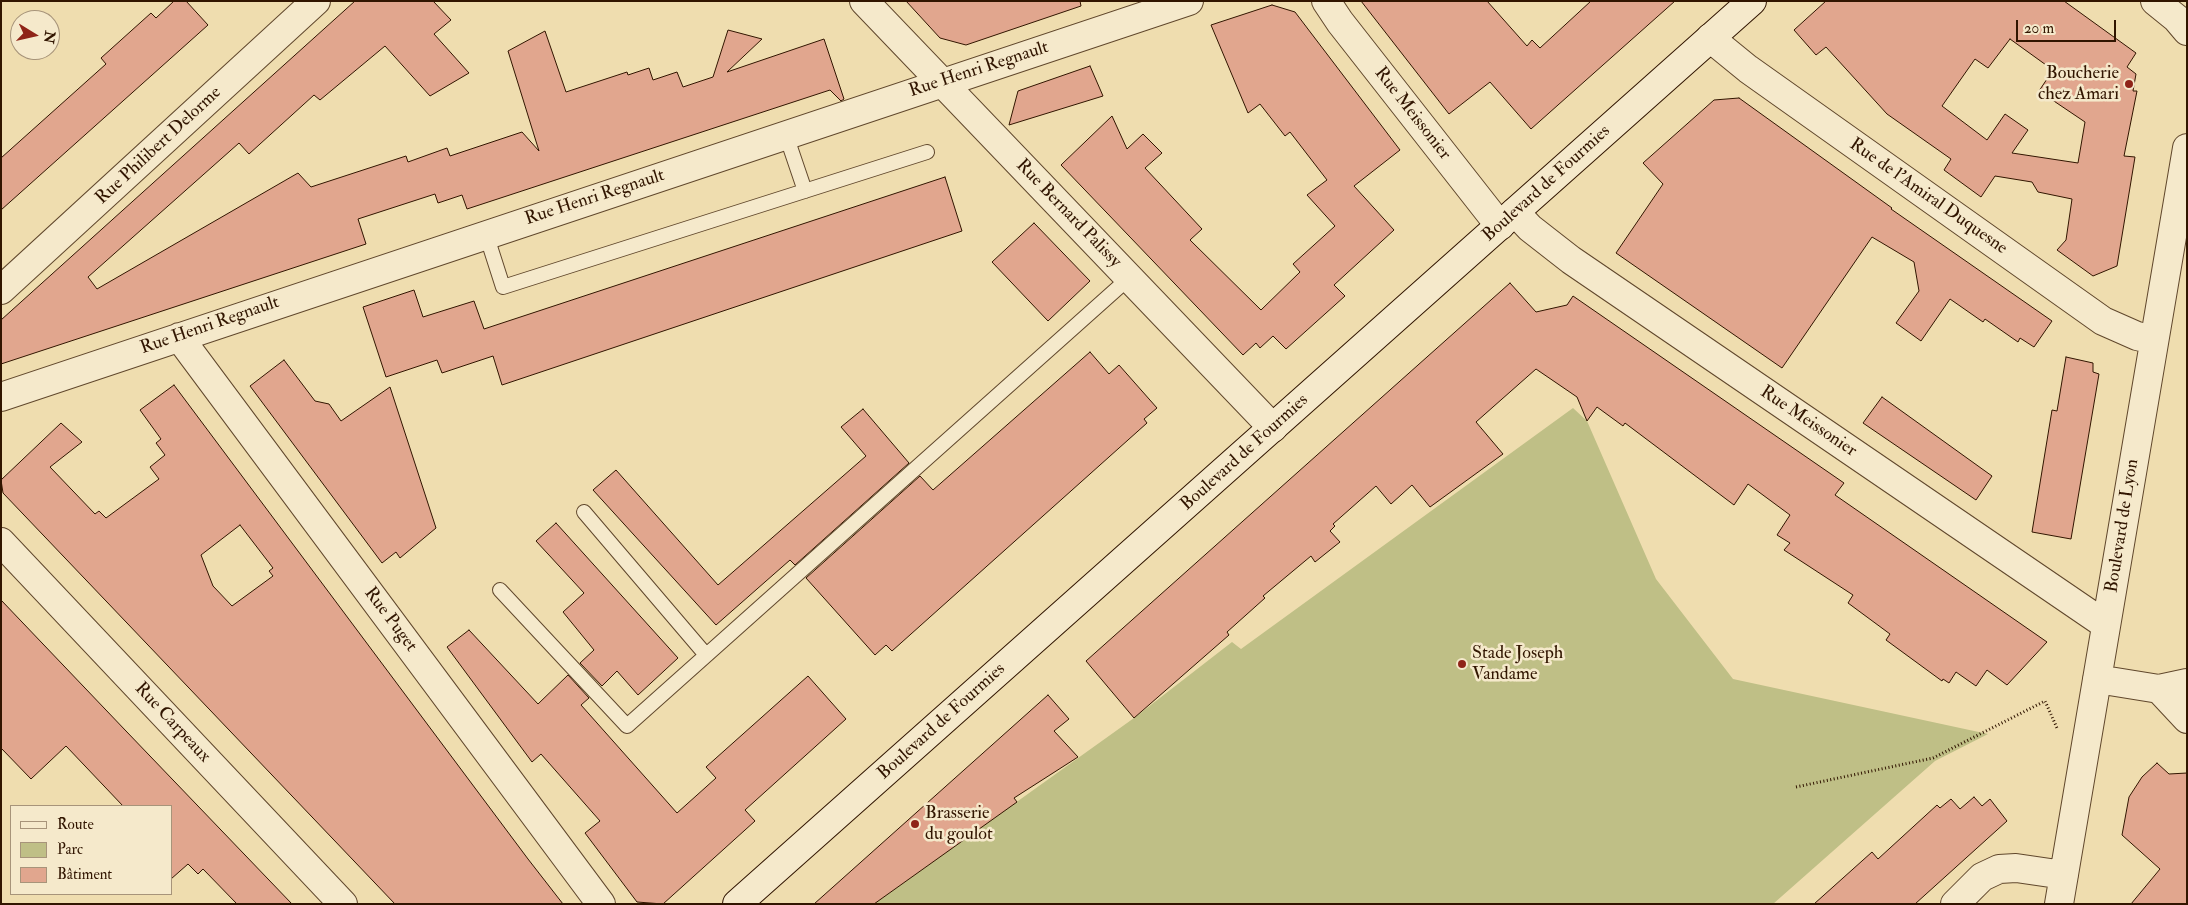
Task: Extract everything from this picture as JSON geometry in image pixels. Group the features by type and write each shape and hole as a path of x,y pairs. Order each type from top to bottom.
{"street":[{"name":"Rue Philibert Delorme","path":"1,290 316,1"},
{"name":"Rue Bernard Palissy","path":"864,1 1273,428"},
{"name":"Rue Henri Regnault","path":"1,397 1189,1"},
{"name":"Rue Meissonier","path":"1326,1 1340,22 1507,219 1530,228 1571,260 2106,625"},
{"name":"Boulevard de Fourmies","path":"737,904 1752,1"},
{"path":"2155,1 2176,18 2187,31"},
{"name":"Rue de l'Amiral Duquesne","path":"1710,38 1748,68 2104,321 2154,340"},
{"name":"Boulevard de Lyon","path":"2059,904 2187,148"},
{"name":"Rue Puget","path":"179,337 601,904"},
{"name":"Rue Carpeaux","path":"1,542 344,904"},
{"path":"2097,679 2159,689 2187,683"},
{"path":"2159,689 2187,719"},
{"path":"1955,904 1982,878 1999,870 2016,868 2064,875"}],"lane":[{"path":"786,135 805,191"},
{"path":"486,234 503,287 927,152"},
{"path":"500,590 627,726 1130,278"},
{"path":"584,512 706,655"}],"path":[{"path":"1796,787 1933,758 2046,702 2060,735"}],"green space":[{"name":"Stade Joseph Vandame","path":"1573,408 1587,421 1656,579 1733,679 1988,734 1935,761 1773,904 874,904 1134,718 1232,642 1241,649"}],"building":[{"path":"174,1 186,1 208,25 1,210 1,158 106,64 101,58 151,13 156,18"},
{"path":"355,1 433,1 451,20 434,34 469,73 430,96 385,46 320,100 314,95 249,154 239,143 88,277 97,289 298,173 311,187 406,156 408,162 447,148 450,156 522,132 539,151 508,51 545,31 566,92 627,72 628,75 649,68 653,80 677,72 683,87 713,77 728,30 762,39 727,72 824,39 844,99 841,101 830,90 467,209 462,195 438,203 435,194 358,219 366,244 1,364 1,320"},
{"path":"906,1 1080,1 1081,6 966,45 940,38"},
{"path":"1361,1 1487,1 1527,46 1532,40 1540,48 1591,1 1675,1 1531,129 1490,82 1449,114"},
{"path":"1826,1 2064,1 2136,53 2127,67 2136,74 2133,91 2137,91 2124,156 2135,157 2117,266 2093,276 2057,250 2066,240 2072,199 2038,192 2032,182 1995,176 1981,197 1944,170 1951,159 1887,114 1826,47 1816,55 1794,30","holes":["2010,39 2053,70 2039,91 2085,122 2078,163 2012,153 2028,130 2005,114 1987,140 1942,106 1975,59 1988,68"]},
{"path":"1272,5 1295,12 1400,150 1354,186 1394,230 1334,285 1345,296 1286,349 1273,336 1260,348 1256,343 1243,355 1061,165 1112,116 1127,149 1143,134 1162,153 1145,168 1202,229 1190,240 1261,310 1300,272 1293,264 1335,226 1307,195 1327,180 1290,132 1285,136 1260,104 1248,113 1211,25"},
{"path":"1090,66 1103,96 1009,125 1018,91"},
{"path":"1739,98 1891,209 2052,321 2034,347 2020,338 2018,342 1985,319 1983,322 1950,299 1921,341 1896,323 1919,291 1914,262 1872,237 1782,368 1616,253 1663,184 1643,163 1714,100"},
{"path":"945,177 962,231 502,385 493,356 442,373 437,360 386,377 363,307 414,290 423,317 474,301 484,329"},
{"path":"1034,223 1090,281 1048,321 992,262"},
{"path":"1510,283 1536,312 1567,305 1573,296 1844,483 1835,495 2047,642 2007,685 1987,670 1976,686 1956,672 1949,683 1943,679 1942,681 1886,640 1890,634 1848,603 1853,595 1784,550 1790,543 1777,535 1790,515 1748,484 1734,505 1625,423 1623,426 1597,407 1587,421 1577,397 1536,369 1476,422 1503,454 1430,507 1412,485 1391,504 1376,486 1333,524 1335,526 1330,531 1340,542 1315,562 1311,556 1263,596 1265,598 1227,632 1229,635 1134,718 1086,661"},
{"path":"1090,352 1109,374 1119,365 1157,408 1144,419 1147,423 892,651 886,645 875,655 806,578 920,476 933,490"},
{"path":"2066,357 2093,363 2093,372 2099,374 2071,539 2032,532 2052,410 2057,411"},
{"path":"284,360 315,401 329,404 341,421 390,387 436,528 400,558 396,552 382,563 250,386"},
{"path":"174,385 563,904 395,904 3,493 1,480 61,423 82,442 50,467 95,514 99,511 106,518 159,479 150,467 165,455 156,443 161,439 140,410","holes":["240,525 273,568 269,571 273,576 232,606 213,586 201,555"]},
{"path":"1882,397 1992,476 1976,500 1863,423"},
{"path":"863,409 909,463 795,565 790,560 716,625 593,490 616,470 718,585 866,456 841,427"},
{"path":"556,523 678,658 638,695 617,671 602,686 580,663 594,650 563,612 584,593 536,541"},
{"path":"1,600 292,904 237,904 203,869 198,874 188,864 172,878 172,805 122,805 66,746 31,779 1,748"},
{"path":"469,630 538,704 568,675 589,698 581,705 677,813 716,778 706,767 808,676 846,719 745,810 755,821 663,904 637,902 585,833 600,821 541,754 532,762 447,647"},
{"path":"1048,695 1069,719 1054,731 1078,757 1014,798 1017,802 874,904 814,904"},
{"path":"2157,763 2169,774 2187,773 2187,904 2131,904 2160,869 2122,835 2129,797 2142,777"},
{"path":"1974,797 1982,806 1990,799 2007,821 1915,904 1814,904 1872,852 1878,859 1937,805 1940,808 1951,799 1960,809"}],"place":[{"name":"Boucherie chez Amari","path":"2129,84"},
{"name":"Stade Joseph Vandame","path":"1462,664"},
{"name":"Brasserie du goulot","path":"915,824"}]}
